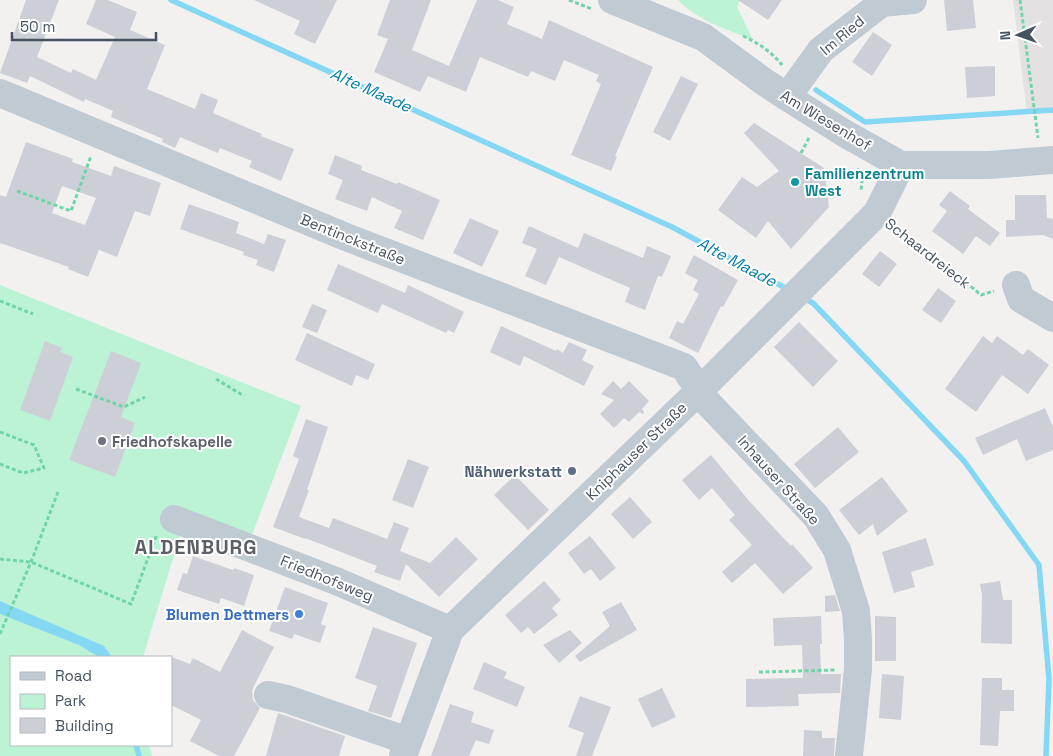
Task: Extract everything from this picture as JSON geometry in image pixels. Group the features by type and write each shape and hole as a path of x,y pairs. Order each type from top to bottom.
{"street":[{"name":"Im Ried","path":"787,97 821,50 866,14 882,3 913,0"},
{"name":"Am Wiesenhof","path":"615,4 703,37 787,97 844,133 901,165 989,165 1053,160"},
{"name":"Bentinckstraße","path":"0,93 401,259 684,367 699,391"},
{"name":"Kniphauser Straße","path":"405,748 450,630 699,391 780,308 811,280 901,165"},
{"path":"1016,285 1021,299 1053,318"},
{"name":"Inhauser Straße","path":"699,391 706,401 816,516 837,550 856,611 858,669 849,756"},
{"name":"Friedhofsweg","path":"167,522 336,581 450,630"},
{"path":"268,695 287,699 405,748"}],"path":[{"path":"569,0 615,4"},
{"path":"1020,0 1037,134"},
{"path":"17,191 71,211 99,134"},
{"path":"856,168 863,174 869,205"},
{"name":"Schaardreieck","path":"869,205 888,224 942,262 981,295 1016,285"},
{"path":"0,301 33,314"},
{"path":"216,379 244,396"},
{"path":"76,389 124,407 145,397"},
{"path":"0,432 34,445 44,468 23,473 0,464"},
{"path":"0,634 58,492"},
{"path":"0,559 31,562 131,604 167,522"},
{"path":"760,672 858,669"}],"shaded area":[{"path":"1013,0 1053,0 1053,113 1027,114"}],"green space":[{"path":"678,0 740,0 737,7 753,40 703,19"},
{"path":"0,285 301,406 250,540 186,516 143,656 10,656 10,746 149,746 152,756 0,756"}],"water":[{"path":"0,601 104,646 111,656 97,656 79,645 0,614"}],"building":[{"path":"26,0 59,0 37,57 71,73 73,69 96,80 115,37 86,24 96,0 108,0 137,12 130,30 165,45 147,89 195,109 201,93 218,100 213,113 262,134 261,136 294,149 281,181 249,167 252,161 220,148 218,153 180,137 175,148 162,142 163,139 111,117 113,111 85,99 84,102 30,76 27,83 0,73"},
{"path":"254,0 337,0 315,44 294,34 300,21"},
{"path":"390,0 431,0 412,50 449,66 477,0 498,0 514,7 507,24 542,39 549,20 653,67 615,156 617,157 611,171 571,155 601,84 596,81 599,75 564,60 555,81 531,71 528,77 480,57 466,92 428,76 420,92 374,72 388,39 377,35"},
{"path":"738,0 782,0 768,20"},
{"path":"944,0 973,0 976,28 947,31"},
{"path":"873,32 892,45 872,76 852,62"},
{"path":"995,66 995,96 967,98 965,67"},
{"path":"681,76 698,84 670,141 653,132"},
{"name":"Familienzentrum West","path":"754,123 824,168 829,207 791,249 768,221 756,238 718,210 742,177 757,187 779,171 744,133"},
{"path":"26,142 73,159 72,162 111,176 114,166 161,183 150,216 135,211 117,257 99,250 88,277 68,269 69,267 0,243 0,195 6,197","holes":["62,186 96,198 85,225 52,213"]},
{"path":"335,155 362,166 361,170 397,184 398,182 440,200 423,240 394,228 402,211 372,197 367,211 335,199 343,180 328,174"},
{"path":"950,191 970,206 968,209 1000,233 990,246 976,236 963,254 932,231 947,211 939,205"},
{"path":"1015,195 1046,195 1047,218 1053,219 1053,239 1043,235 1006,237 1006,220 1015,220"},
{"path":"189,204 239,222 236,233 264,244 268,234 286,240 274,272 256,265 258,260 243,255 244,252 180,229"},
{"path":"470,218 499,231 482,267 453,253"},
{"path":"529,226 578,248 584,233 643,258 647,246 671,256 662,277 658,276 645,310 625,302 630,288 559,257 546,285 525,276 537,249 522,243"},
{"path":"880,251 897,264 879,287 862,274"},
{"path":"694,255 738,280 723,307 721,306 698,353 669,338 677,321 683,324 699,294 693,290 698,280 685,273"},
{"path":"338,264 405,293 408,285 464,312 454,333 448,330 446,333 382,304 378,313 327,290"},
{"path":"938,288 956,301 941,323 922,310"},
{"path":"312,304 327,310 317,333 302,327"},
{"path":"799,322 838,361 813,387 774,347"},
{"path":"501,326 563,353 569,342 587,350 582,360 594,366 584,386 524,356 520,366 490,352"},
{"path":"307,333 375,364 368,380 356,375 352,386 295,360"},
{"path":"983,336 992,343 997,336 1023,355 1028,349 1049,365 1028,394 1002,375 976,412 945,389"},
{"path":"45,341 62,348 60,352 73,357 50,421 20,410"},
{"path":"111,351 141,363 121,417 135,423 115,477 69,460"},
{"path":"613,381 621,389 629,381 649,401 642,409 643,414 639,412 629,422 624,418 614,428 600,414 614,400 601,394"},
{"path":"1045,408 1053,427 1053,450 1026,461 1017,439 983,455 975,438"},
{"path":"306,419 328,427 299,517 329,528 333,518 387,539 394,522 409,528 400,551 430,563 456,537 478,559 439,597 406,564 400,581 374,572 377,566 273,527 299,459 293,456"},
{"path":"838,427 859,452 815,488 794,464"},
{"path":"711,455 750,502 813,568 783,594 755,563 732,583 722,572 752,545 729,520 735,515 712,488 699,500 682,480"},
{"path":"408,459 429,467 413,508 392,500"},
{"path":"515,475 549,510 528,530 494,495"},
{"path":"882,477 908,511 877,536 873,524 859,535 839,510"},
{"path":"630,497 652,522 633,539 611,514"},
{"path":"590,536 616,568 600,581 591,569 584,574 568,553"},
{"path":"926,538 934,565 911,572 915,587 894,593 882,552"},
{"path":"193,556 254,575 244,606 221,598 219,604 177,590 183,573 187,574"},
{"path":"544,581 561,600 552,608 558,615 534,634 528,627 521,633 505,615"},
{"path":"1000,581 1003,600 1012,600 1012,644 981,643 982,595 980,584"},
{"path":"285,587 328,603 321,624 326,626 320,643 294,634 292,639 269,631"},
{"path":"835,595 840,611 825,612 825,596"},
{"path":"621,602 637,630 580,662 575,656 610,626 602,612"},
{"path":"821,616 821,674 841,674 840,693 798,694 799,706 746,707 746,679 803,678 802,645 774,646 773,618"},
{"path":"875,616 896,617 896,661 875,661"},
{"path":"373,627 417,643 391,718 368,711 377,686 355,678"},
{"path":"242,630 274,647 252,690 253,700 260,708 234,756 219,756 190,741 201,720 172,706 172,657 190,664 193,658 220,672"},
{"path":"570,630 582,643 559,663 543,645"},
{"path":"484,662 507,672 504,678 525,687 517,707 473,689"},
{"path":"882,674 904,676 901,720 879,718"},
{"path":"982,678 1002,678 1002,690 1014,690 1014,711 1000,711 998,746 980,745"},
{"path":"662,688 676,717 652,728 638,699"},
{"path":"580,696 611,707 592,756 576,756 584,733 568,727"},
{"path":"450,704 474,712 471,722 494,730 489,744 476,740 469,756 431,756"},
{"path":"278,713 345,736 339,756 266,756"},
{"path":"804,730 822,731 822,738 835,738 834,756 803,756"}],"waterway":[{"name":"Alte Maade","path":"171,0 672,227 789,290"},
{"path":"816,90 865,122 1053,110"},
{"name":"Alte Maade","path":"803,298 813,303 964,461 1039,565 1049,679 1046,756"},
{"name":"Alte Maade","path":"136,746 139,756"}],"place":[{"name":"Familienzentrum West","path":"795,182"},
{"name":"Friedhofskapelle","path":"102,441"},
{"name":"Nähwerkstatt","path":"572,471"},
{"name":"Blumen Dettmers","path":"299,614"}],"district":[{"name":"ALDENBURG","path":"196,547"}]}
